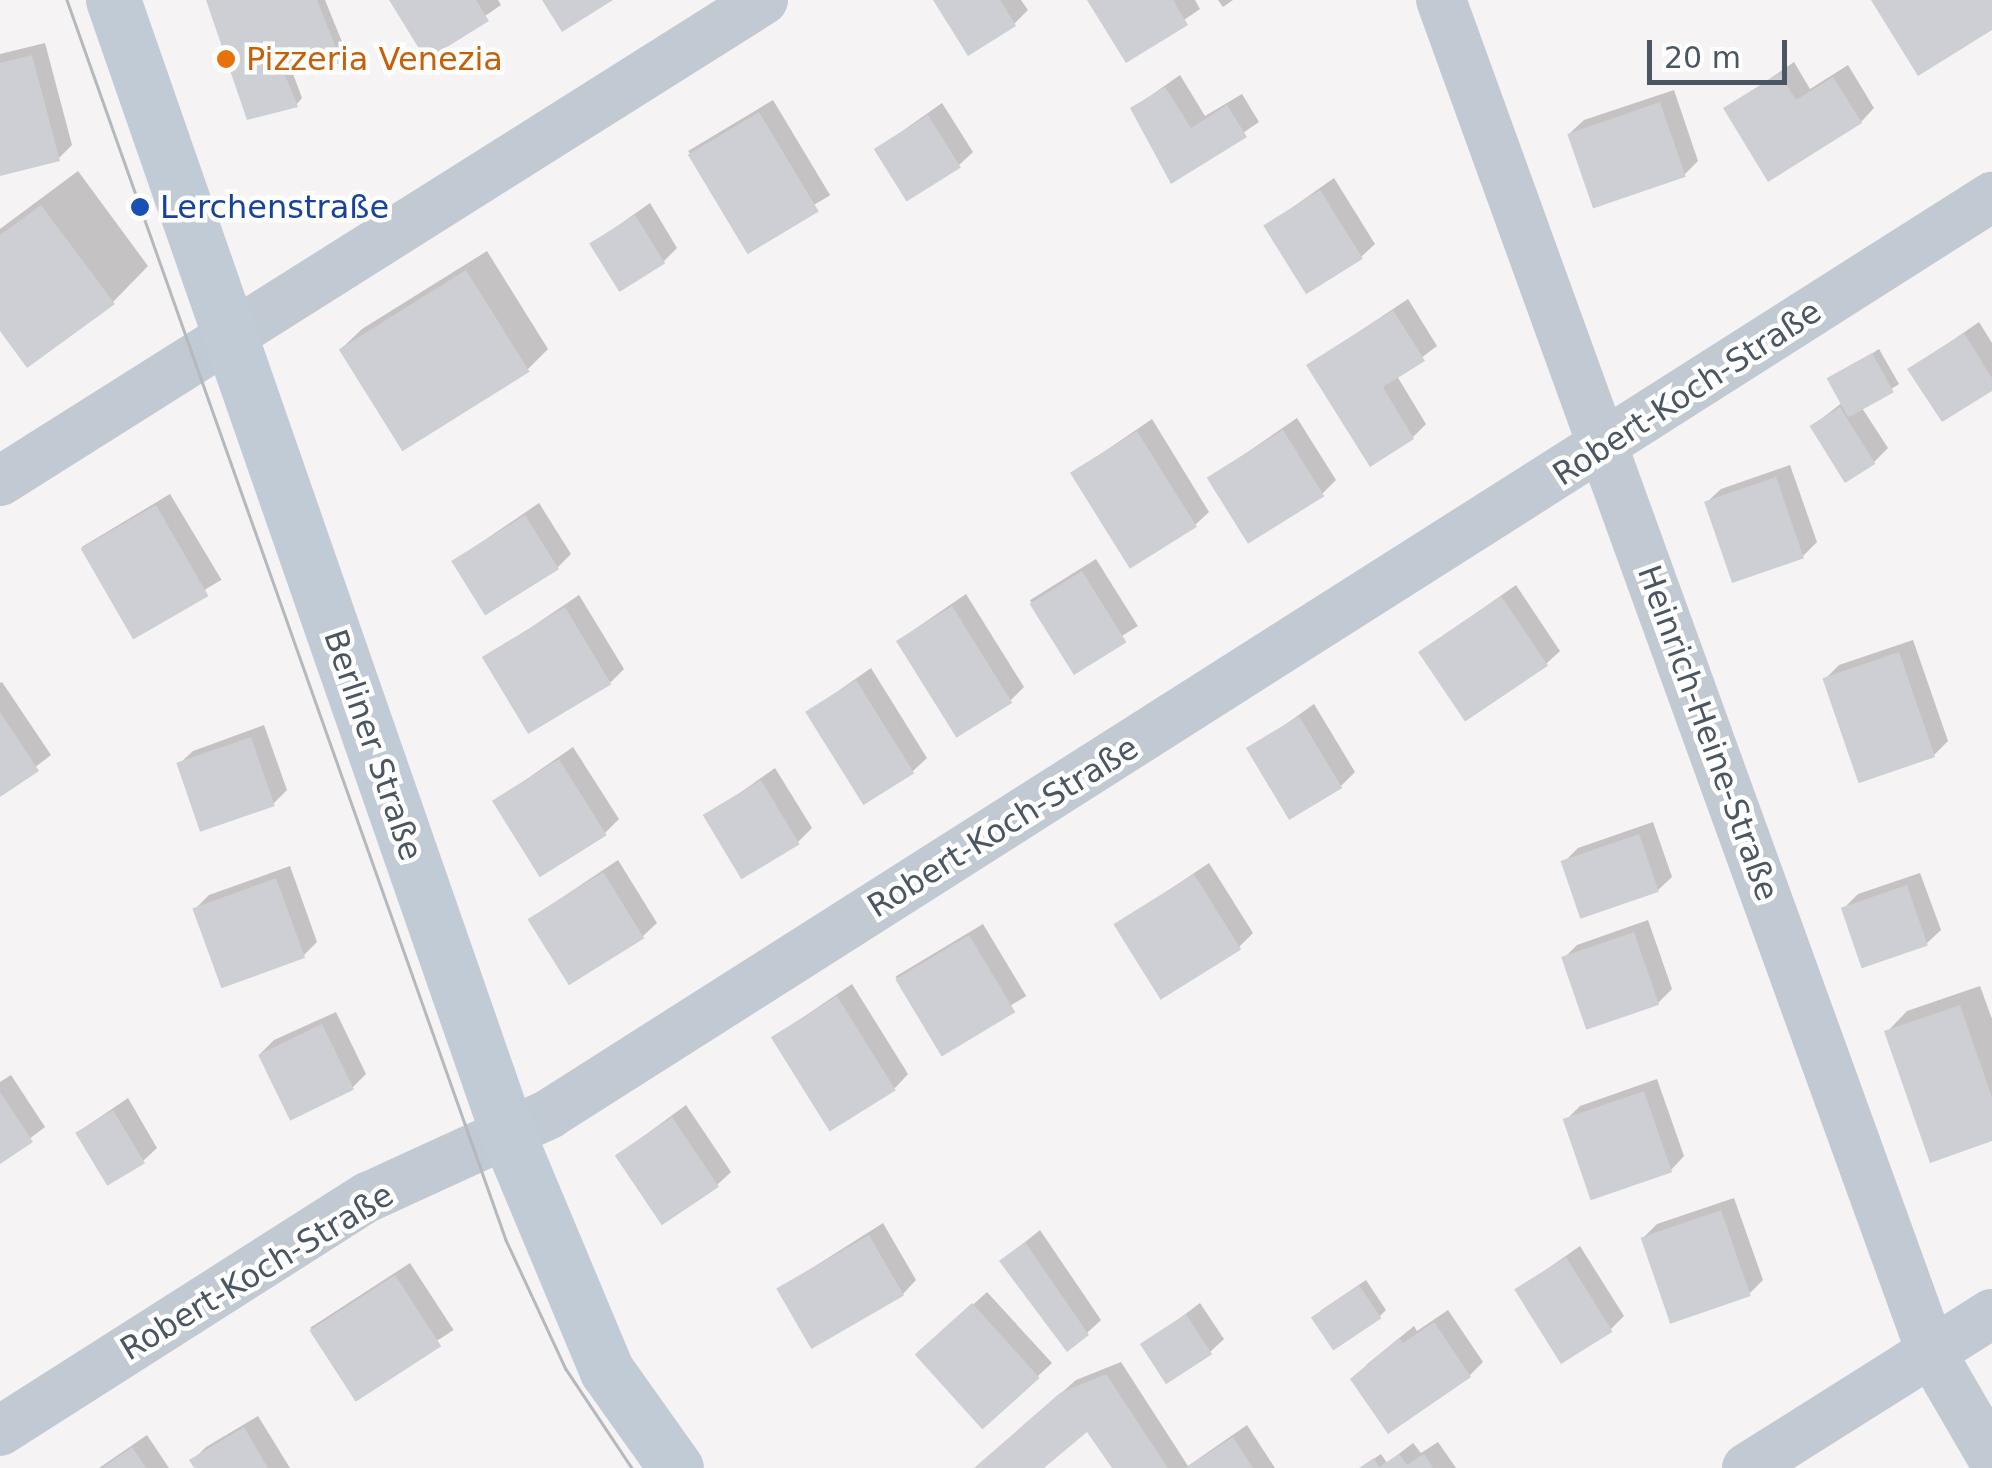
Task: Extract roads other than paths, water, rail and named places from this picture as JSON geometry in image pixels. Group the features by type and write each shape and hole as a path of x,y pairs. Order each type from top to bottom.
{"street":[{"name":"Berliner Straße","path":"114,0 509,1137 606,1371 676,1468"},
{"path":"0,481 229,333 763,0"},
{"name":"Heinrich-Heine-Straße","path":"1441,0 1932,1354 1992,1457"},
{"name":"Robert-Koch-Straße","path":"0,1431 368,1197 509,1137 1605,447 1992,196"},
{"path":"1747,1468 1992,1314"}],"tram line":[{"path":"67,0 506,1240 566,1369 632,1468"}],"place":[{"name":"Pizzeria Venezia","path":"226,59"},
{"name":"Lerchenstraße","path":"140,207"}]}
